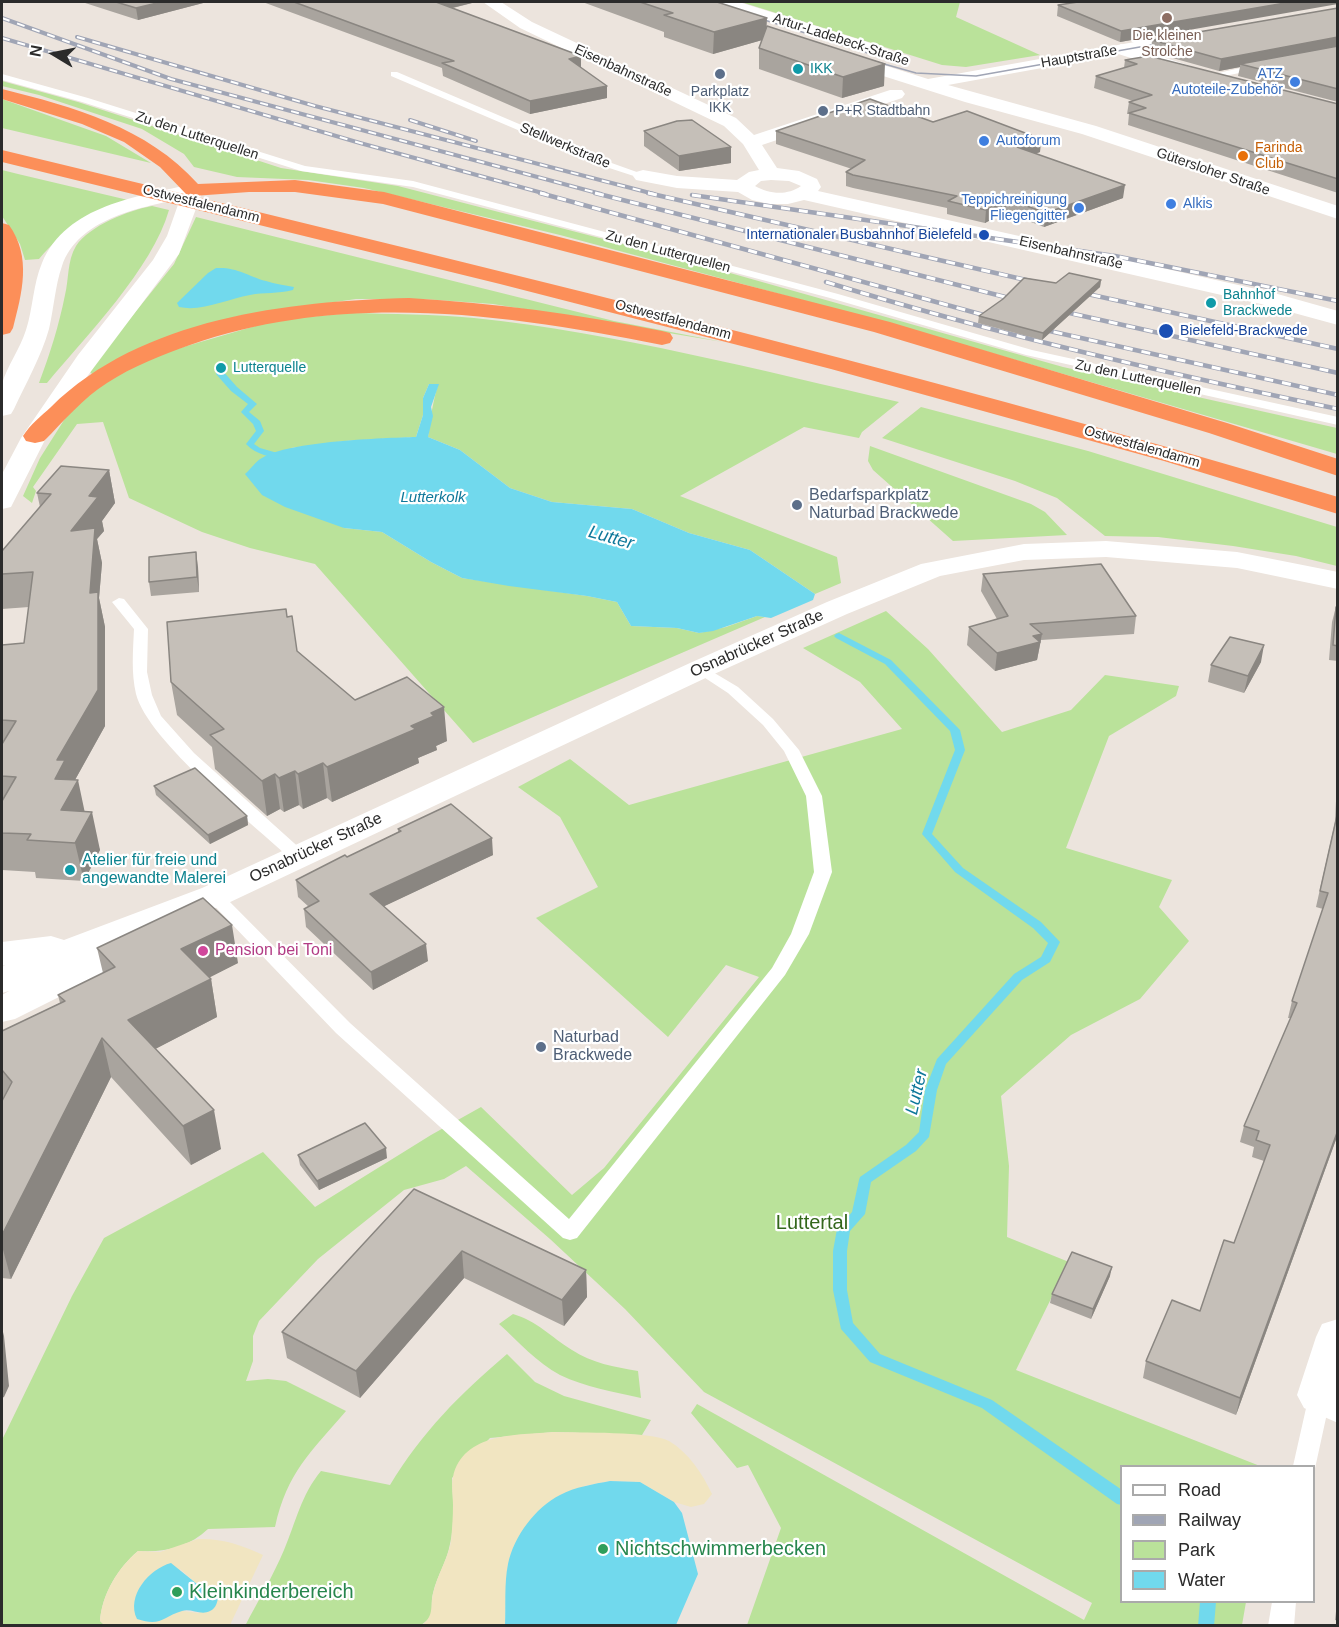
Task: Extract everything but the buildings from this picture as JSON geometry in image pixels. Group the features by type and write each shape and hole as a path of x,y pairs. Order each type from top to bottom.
{"highway":[{"path":"2,94 80,117 118,132 146,147 168,163 193,190 249,186 295,186 384,198 882,327 1207,424 1338,468"},
{"name":"Ostwestfalendamm","path":"2,139 652,293 880,352"},
{"name":"Ostwestfalendamm","path":"2,156 608,303 973,399 1226,471 1338,508"},
{"path":"2,229 12,255 15,275 2,328"},
{"path":"35,436 92,383 133,359 177,340 268,316 339,307 402,305 458,308 571,321 790,366 876,386 1220,481 1338,508"},
{"name":"Ostwestfalendamm","path":"960,373 1338,478"}],"street":[{"name":"Eisenbahnstraße","path":"491,2 526,25 730,122 750,141 771,174"},
{"name":"Artur-Ladebeck-Straße","path":"721,9 957,79"},
{"name":"Artur-Ladebeck-Straße","path":"721,9 926,84"},
{"name":"Hauptstraße","path":"926,84 1211,33"},
{"path":"1121,49 1153,61 1245,86"},
{"name":"Gütersloher Straße","path":"957,79 1050,112 1089,130"},
{"name":"Gütersloher Straße","path":"926,84 1039,118 1089,130 1338,213"},
{"path":"750,141 760,140 896,94"},
{"path":"744,186 751,178 771,174 792,175 808,181 811,188 803,194"},
{"name":"Stellwerkstraße","path":"643,176 677,182 744,186"},
{"name":"Eisenbahnstraße","path":"744,186 752,193 768,197 803,194 1266,298 1338,318"},
{"path":"2,409 37,330 50,268 62,245 80,229 105,214 133,204 193,190"},
{"path":"2,501 35,436 80,367 164,261 176,238 193,190"},
{"name":"Osnabrücker Straße","path":"2,981 94,941 214,896 701,669 837,608 931,570 1024,552 1106,549 1237,560 1338,581"},
{"name":"Osnabrücker Straße","path":"2,1010 125,949 214,896"},
{"path":"2,954 94,941"},
{"path":"1329,1400 1338,1337"}],"lane":[{"path":"1209,76 1268,65"},
{"name":"Stellwerkstraße","path":"394,74 603,163 643,176"},
{"name":"Zu den Lutterquellen","path":"2,77 85,100 304,169 413,184 834,296 1030,354 1338,421"},
{"path":"119,602 141,629 140,672 144,695 154,717 181,750 298,856"},
{"path":"214,896 343,1028 570,1232 779,971 791,953 823,872 814,795 791,750 768,722 733,690 701,669"},
{"path":"1306,1465 1329,1400"},
{"path":"1281,1626 1284,1603"}],"green space":[{"path":"741,2 960,2 956,17 1040,55 966,67 942,65"},
{"path":"2,81 78,102 281,168 398,186 677,258 1063,367 1337,428 1337,454 906,328 560,235 364,188 308,180 237,177 194,167 184,154 142,129 39,95 2,86"},
{"path":"2,99 106,136 151,163 2,128"},
{"path":"2,170 128,200 69,231 39,259 25,260 20,244 2,216"},
{"path":"152,206 169,210 161,232 148,255 117,301 81,344 47,383 39,383 57,328 76,246 90,232 110,220"},
{"path":"196,217 614,321 723,342 493,304 423,299 356,299 239,316 191,329 93,375 90,372 104,351 174,264"},
{"path":"351,313 474,318 581,333 687,354 899,402 862,432 859,438 804,427 680,496 837,557 841,583 815,594 750,550 689,533 632,509 552,502 510,488 460,450 428,437 438,384 429,384 423,398 423,415 416,437 345,441 291,448 344,528 382,532 462,578 617,602 631,626 677,628 699,633 726,627 757,616 765,617 473,743 315,564 250,548 202,532 129,498 103,422 77,424 33,487 36,491 32,503 23,496 40,458 66,417 90,391 142,359 276,320"},
{"path":"921,407 1088,451 1337,527 1337,566 1296,556 1233,546 1158,537 1105,536 1057,498 1015,481 882,438"},
{"path":"870,446 1031,504 1045,512 1067,535 953,541 873,470 868,461"},
{"name":"Luttertal","path":"886,611 928,649 1002,732 1071,710 1105,675 1179,686 1176,696 1109,736 1066,848 1172,880 1159,907 1189,941 1140,999 1071,1035 1001,1096 1009,1166 1007,1237 1069,1262 1016,1370 1257,1465 1120,1465 1120,1603 1246,1603 1242,1625 747,1625 781,1528 748,1465 737,1468 691,1413 697,1404 1084,1620 1092,1603 704,1392 625,1309 550,1239 466,1166 444,1179 404,1190 318,1259 259,1321 253,1336 253,1361 246,1381 268,1379 286,1381 346,1411 311,1451 294,1477 286,1491 275,1527 208,1529 193,1540 167,1550 138,1551 112,1582 101,1611 100,1621 105,1625 2,1625 2,1440 72,1296 104,1238 263,1152 315,1207 431,1135 481,1107 572,1195 604,1168 759,977 726,965 668,1037 536,918 598,887 560,817 518,787 570,759 629,805 902,729 860,682 803,648"},
{"path":"513,1314 537,1325 587,1358 638,1371 641,1398 589,1386 552,1370 499,1324"},
{"path":"507,1354 535,1382 564,1396 651,1420 642,1435 554,1432 490,1438 452,1478 452,1536 433,1593 431,1614 421,1625 245,1626 280,1560 304,1499 321,1471 390,1485 415,1448 443,1415"}],"sand":[{"path":"554,1432 631,1434 669,1441 683,1451 694,1464 712,1494 704,1504 691,1507 674,1502 640,1482 610,1481 584,1486 508,1564 505,1625 421,1626 429,1618 434,1590 451,1542 452,1480 459,1462 468,1451 494,1439"},
{"path":"198,1539 206,1539 231,1543 263,1555 230,1625 105,1626 100,1621 104,1601 112,1582 124,1565 138,1551 160,1552","holes":["180,1569 197,1584 214,1590 199,1613 182,1611"]}],"water":[{"path":"216,268 236,270 269,282 294,287 293,290 250,295 197,308 179,307 177,303"},
{"name":"Lutterkolk","path":"429,384 439,384 431,407 433,416 428,437 460,450 510,488 552,502 632,509 689,533 750,550 815,594 813,600 771,618 757,616 713,631 699,633 677,628 631,626 617,602 462,578 382,532 344,528 285,507 262,495 245,474 262,458 293,448 314,444 416,437 423,415 423,398"},
{"name":"Nichtschwimmerbecken","path":"610,1481 640,1482 674,1502 682,1513 698,1574 676,1625 505,1625 508,1564 520,1533 542,1507 560,1495 578,1488"},
{"name":"Kleinkinderbereich","path":"171,1563 197,1584 214,1590 219,1595 215,1606 207,1612 182,1611 157,1622 137,1619 134,1610 137,1593 148,1577"}],"waterway":[{"name":"Lutter","path":"219,372 234,389 253,404 245,412 257,423 260,431 250,444 257,450 285,458"},
{"name":"Lutter","path":"839,636 888,662 955,730 960,750 927,834 959,870 1037,925 1054,942 1046,959 1018,977 941,1062 931,1090 925,1134 911,1148 865,1180 858,1214 844,1229 840,1251 840,1290 846,1325 875,1358 987,1404 1120,1498"},
{"name":"Lutter","path":"1206,1626 1208,1603"}],"tram line":[{"path":"752,16 880,57"},
{"path":"870,60 916,73 976,76 1168,42"}],"railway":[{"path":"2,18 171,79 601,194"},
{"path":"77,37 315,106 654,194"},
{"path":"2,38 360,143 546,194"},
{"path":"410,120 476,141"},
{"path":"540,193 998,319"},
{"path":"595,193 1021,301"},
{"path":"648,193 1039,283"},
{"path":"692,195 1115,256 1338,301"},
{"path":"826,282 953,319 1080,352 1338,409"},
{"path":"1074,291 1338,349"},
{"path":"1056,310 1338,373"},
{"path":"1036,328 1338,395"}],"place":[{"name":"Die kleinen Strolche","path":"1167,18"},
{"name":"IKK","path":"798,69"},
{"name":"Parkplatz IKK","path":"720,74"},
{"name":"ATZ Autoteile-Zubehör","path":"1295,82"},
{"name":"P+R Stadtbahn","path":"823,111"},
{"name":"Autoforum","path":"984,141"},
{"name":"Farinda Club","path":"1243,156"},
{"name":"Alkis","path":"1171,204"},
{"name":"Teppichreinigung Fliegengitter","path":"1079,208"},
{"name":"Internationaler Busbahnhof Bielefeld","path":"984,235"},
{"name":"Bahnhof Brackwede","path":"1211,303"},
{"name":"Bielefeld-Brackwede","path":"1166,331"},
{"name":"Lutterquelle","path":"221,368"},
{"name":"Bedarfsparkplatz Naturbad Brackwede","path":"797,505"},
{"name":"Atelier für freie und angewandte Malerei","path":"70,870"},
{"name":"Pension bei Toni","path":"203,951"},
{"name":"Naturbad Brackwede","path":"541,1047"},
{"name":"Nichtschwimmerbecken","path":"603,1549"},
{"name":"Kleinkinderbereich","path":"177,1592"}]}
